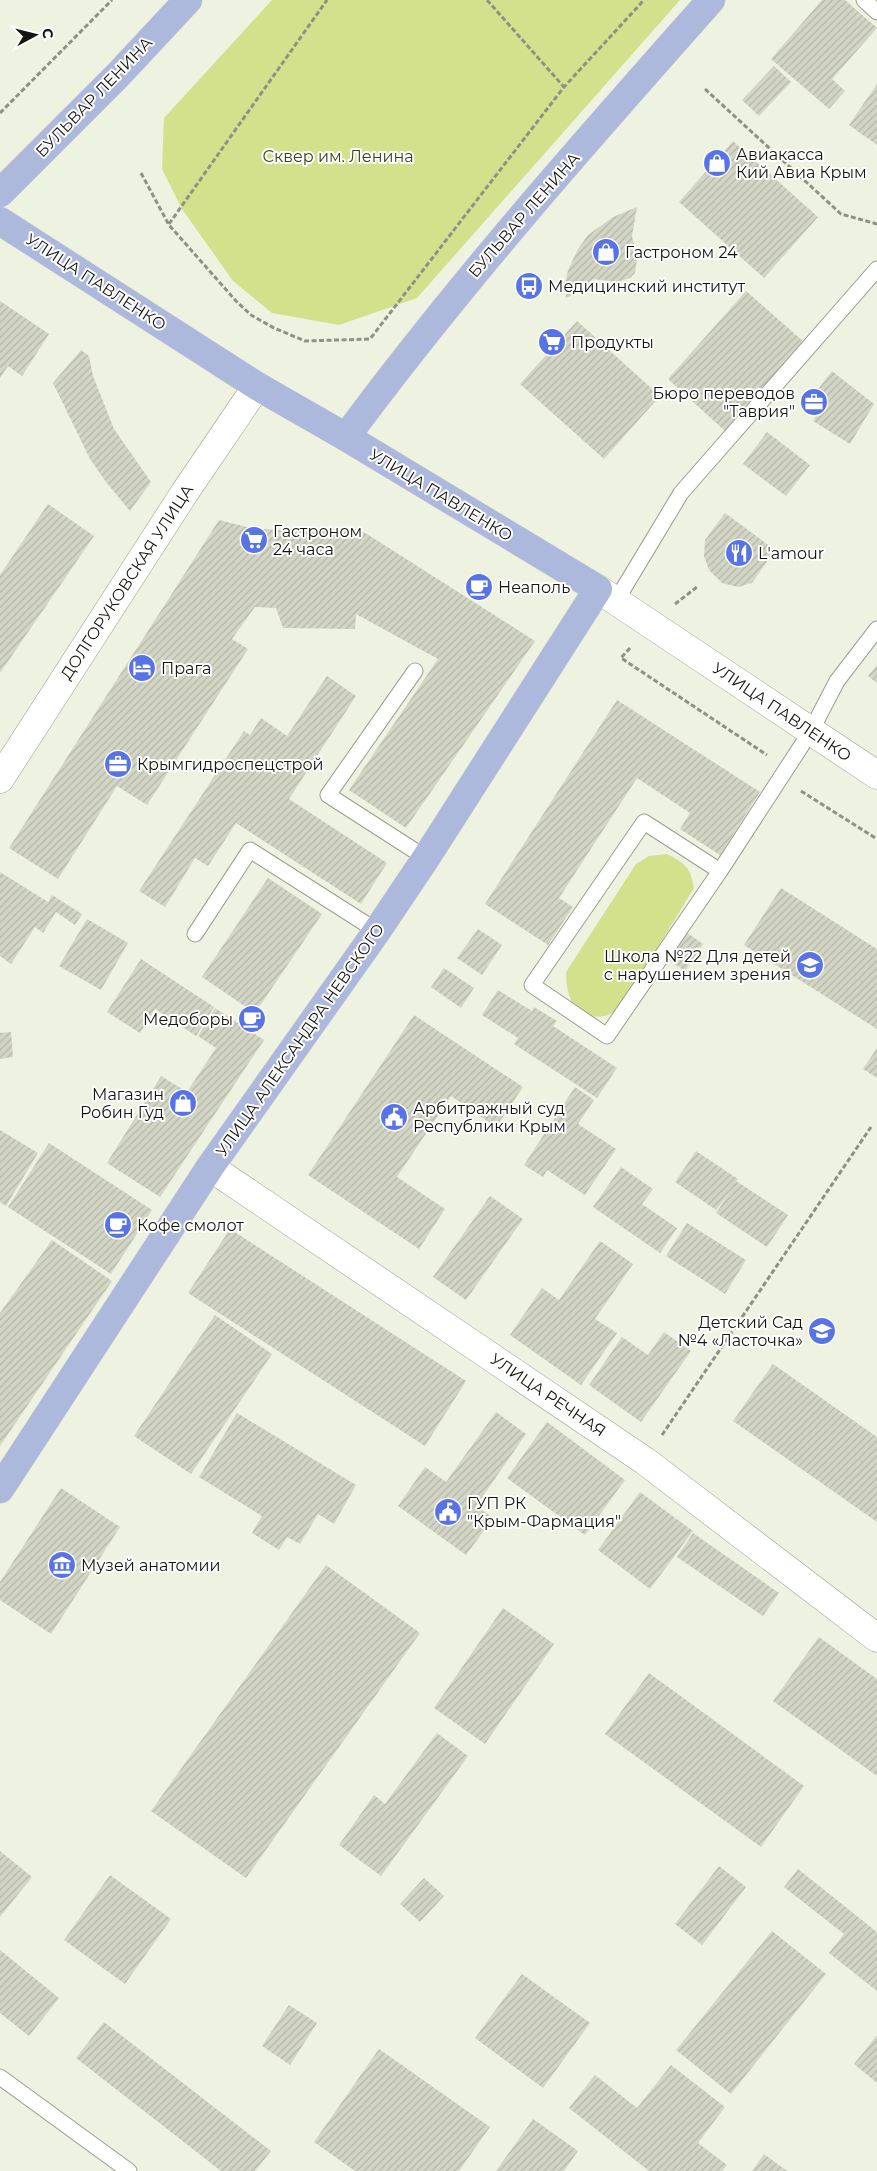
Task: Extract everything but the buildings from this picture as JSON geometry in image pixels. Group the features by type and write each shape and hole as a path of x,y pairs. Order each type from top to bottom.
{"main road":[{"name":"БУЛЬВАР ЛЕНИНА","path":"0,193 188,0"},
{"name":"БУЛЬВАР ЛЕНИНА","path":"346,437 400,363 460,289 711,0"},
{"name":"УЛИЦА ПАВЛЕНКО","path":"0,221 257,386 346,437 607,595"},
{"name":"УЛИЦА АЛЕКСАНДРА НЕВСКОГО","path":"0,1489 210,1166 378,931 607,595"}],"street":[{"name":"ДОЛГОРУКОВСКАЯ УЛИЦА","path":"0,779 185,492 257,386"},
{"name":"УЛИЦА ПАВЛЕНКО","path":"607,595 877,775"},
{"name":"УЛИЦА РЕЧНАЯ","path":"210,1166 645,1461 877,1638"}],"lane":[{"path":"864,0 877,12"},
{"path":"607,595 681,493 877,269"},
{"path":"720,871 644,822 532,985 607,1036 720,871 781,778 811,731 838,681 877,629"},
{"path":"416,671 328,795 426,858"},
{"path":"195,934 250,850 378,931"},
{"path":"0,2077 129,2171"}],"path":[{"path":"0,113 112,0"},
{"path":"169,225 327,0"},
{"path":"487,0 564,87"},
{"path":"141,173 169,225 236,302 251,315 274,328 304,341 370,339 564,87 644,0"},
{"path":"705,89 841,214 877,224"},
{"path":"621,658 778,763 781,778 877,839"},
{"path":"645,1461 871,1127"}],"green space":[{"name":"Сквер им. Ленина","path":"272,0 680,0 417,298 339,325 272,313 233,281 182,209 162,169 164,118"},
{"path":"667,854 686,867 694,888 622,1006 605,1016 594,1017 586,1015 579,1011 570,998 566,972 636,864 649,856"}],"place":[{"name":"Авиакасса Кий Авиа Крым","path":"717,163"},
{"name":"Гастроном 24","path":"606,252"},
{"name":"Медицинский институт","path":"529,286"},
{"name":"Продукты","path":"552,342"},
{"name":"Бюро переводов \"Таврия\"","path":"814,402"},
{"name":"Гастроном 24 часа","path":"254,540"},
{"name":"L'amour","path":"739,553"},
{"name":"Неаполь","path":"479,587"},
{"name":"Прага","path":"142,668"},
{"name":"Крымгидроспецстрой","path":"118,764"},
{"name":"Школа №22 Для детей с нарушением зрения","path":"810,965"},
{"name":"Медоборы","path":"252,1019"},
{"name":"Магазин Робин Гуд","path":"183,1103"},
{"name":"Арбитражный суд Республики Крым","path":"394,1117"},
{"name":"Кофе смолот","path":"118,1225"},
{"name":"Детский Сад №4 «Ласточка»","path":"822,1331"},
{"name":"ГУП РК \"Крым-Фармация\"","path":"448,1512"},
{"name":"Музей анатомии","path":"62,1565"}]}
